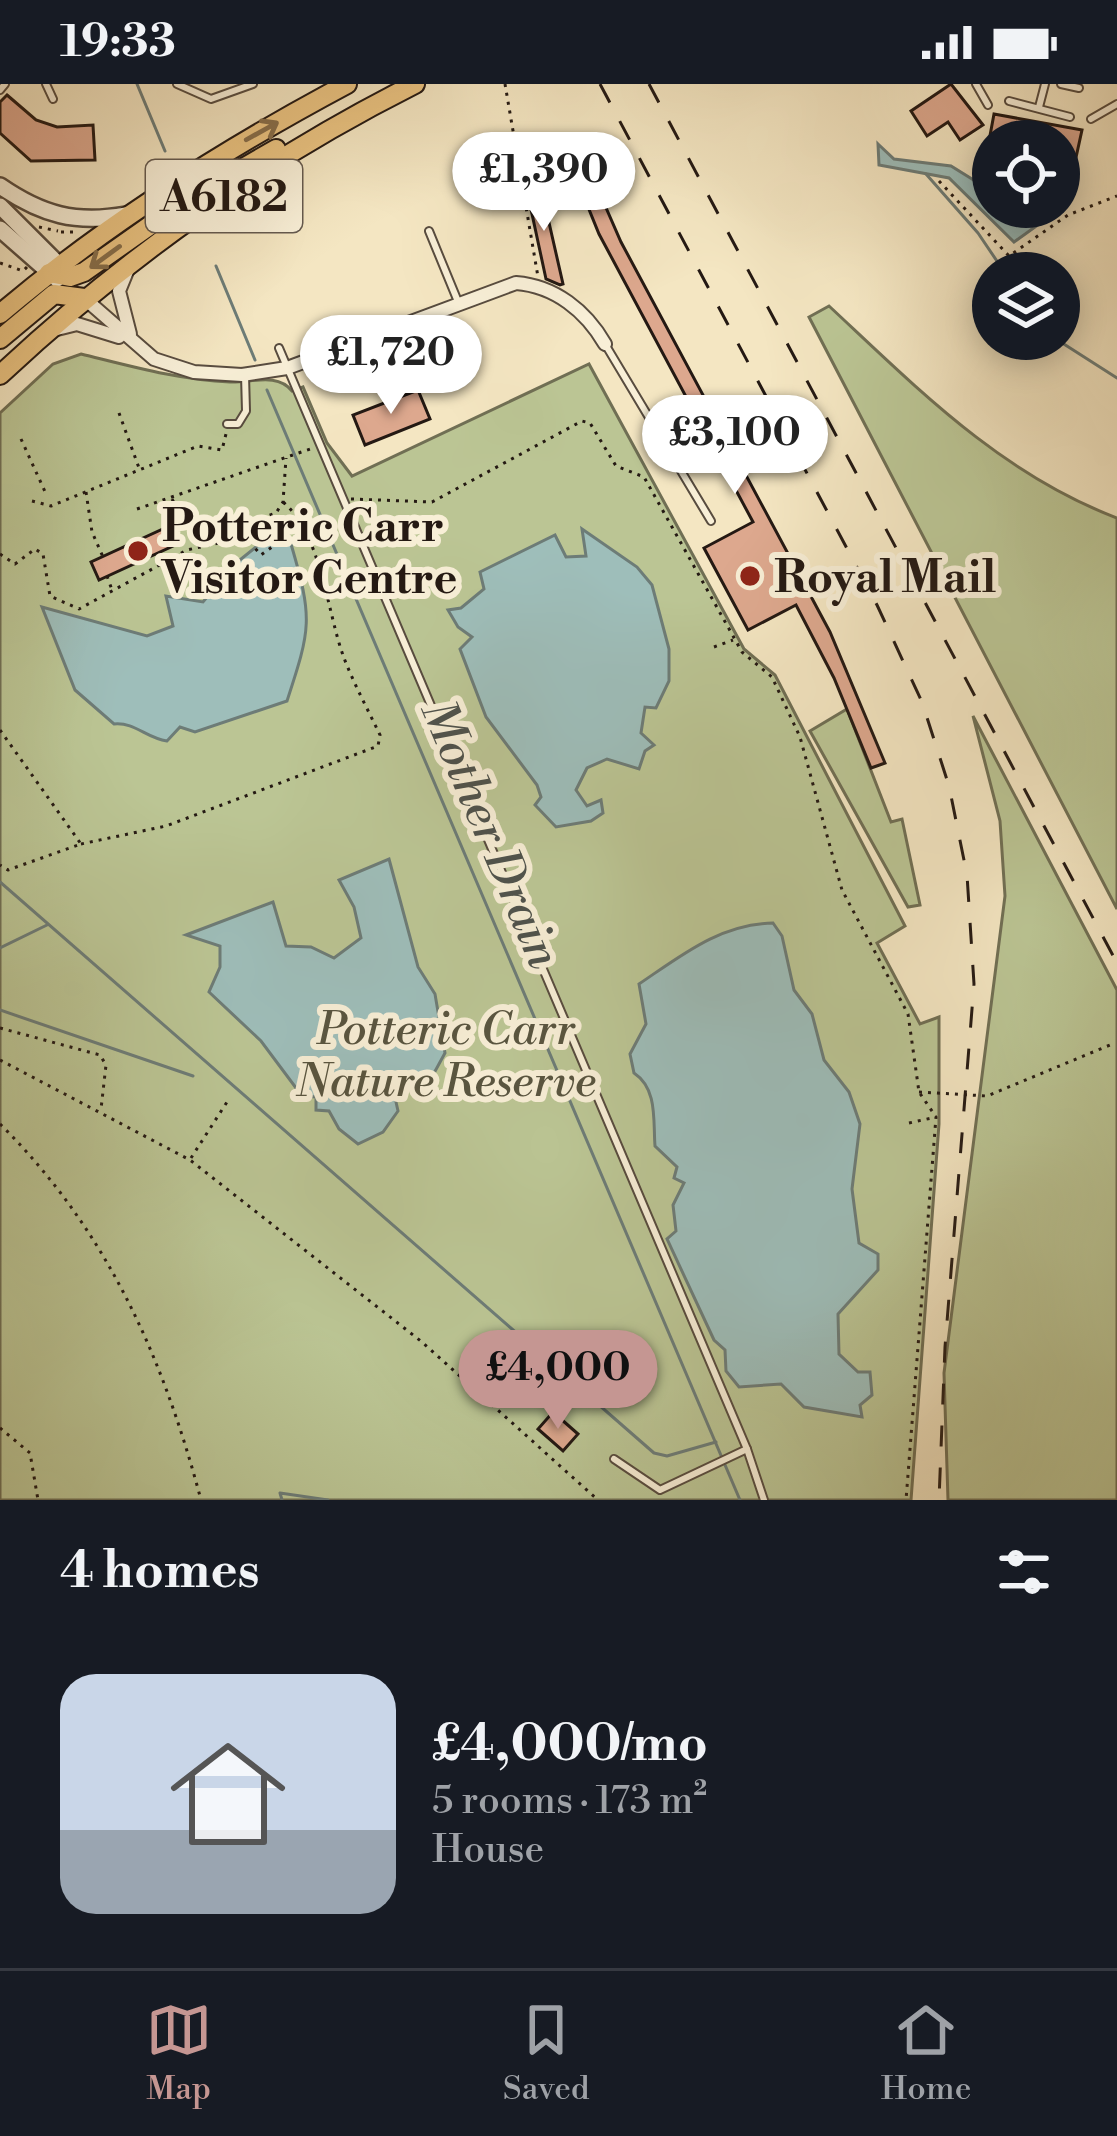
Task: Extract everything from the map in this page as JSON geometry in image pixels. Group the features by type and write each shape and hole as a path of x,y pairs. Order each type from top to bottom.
{"highway":[{"name":"A6182","path":"0,314 127,214 189,173 347,84"},
{"name":"A6182","path":"0,375 84,298 135,259 314,135 415,84"},
{"path":"60,271 84,272 243,165 314,135"},
{"path":"0,338 54,294 84,298"}],"street":[{"path":"0,186 64,218 98,220 127,214"},
{"path":"0,206 84,298 137,345 154,359 194,372 245,375 287,368 515,283 572,304 590,318 605,344"},
{"path":"0,229 60,271"},
{"path":"135,259 118,291 125,327 137,345"},
{"path":"43,334 77,324 137,345"}],"lane":[{"path":"46,84 53,99"},
{"path":"177,84 211,99 253,84"},
{"path":"976,84 988,105"},
{"path":"1039,107 1045,84"},
{"path":"1061,84 1079,88"},
{"path":"1009,101 1070,117"},
{"path":"1091,119 1117,104"},
{"path":"429,231 459,304"},
{"path":"417,319 428,346"},
{"path":"605,344 711,521"},
{"path":"280,348 747,1449 764,1500"},
{"path":"226,424 238,424 246,411 245,375"},
{"path":"614,1459 660,1490 747,1449"}],"path":[{"path":"505,84 542,290"},
{"path":"939,181 1009,256 1068,215 1117,196"},
{"path":"61,232 88,233 94,240"},
{"path":"119,412 140,469"},
{"path":"343,500 364,496 431,502 583,421 590,423 616,466 644,477 734,640 772,677 800,737 842,890 908,1014 919,1092 936,1118 906,1500"},
{"path":"32,502 51,506 198,446 222,450 226,424"},
{"path":"21,439 47,496"},
{"path":"137,509 302,452"},
{"path":"264,537 283,502 286,458"},
{"path":"85,490 92,532 103,557"},
{"path":"171,497 187,526 207,543"},
{"path":"0,865 8,870 81,844 166,826 378,746 380,735 343,656 329,596 294,512 283,502"},
{"path":"0,554 15,564 35,549 43,554 50,596 79,609 207,543 232,540 251,522 276,513"},
{"path":"107,576 112,590"},
{"path":"714,647 734,640"},
{"path":"0,730 81,844"},
{"path":"0,1028 100,1055 106,1065 100,1111"},
{"path":"919,1092 987,1096 1110,1045"},
{"path":"0,1060 190,1160 422,1342 598,1500"},
{"path":"190,1160 226,1102"},
{"path":"909,1123 936,1118"},
{"path":"0,1124 44,1167 138,1316 176,1405 201,1500"},
{"path":"0,1428 30,1453 38,1500"}],"green space":[{"path":"829,306 929,398 998,453 1075,500 1117,518 1117,909 809,317"},
{"name":"Potteric Carr Nature Reserve","path":"81,354 192,378 271,380 292,391 303,387 327,443 352,476 589,364 744,649 775,675 905,926 877,943 920,1024 939,1017 939,1124 911,1500 0,1500 0,413 53,364"},
{"path":"847,709 891,822 902,819 920,905 908,907 810,731"},
{"path":"973,716 1117,990 1117,1500 948,1500 944,1373 1005,896 1000,821"}],"water":[{"path":"878,144 894,159 951,166 972,179 972,201 949,178 879,165"},
{"path":"1000,228 1034,228 1014,242"},
{"path":"582,529 637,567 652,585 669,649 669,681 656,708 645,707 641,733 654,745 645,751 639,769 607,759 587,768 576,790 587,806 601,800 603,813 591,821 556,827 535,805 541,797 537,785 486,717 460,649 472,637 458,627 448,610 461,608 484,589 480,572 555,535 566,557 586,556"},
{"path":"271,535 291,544 306,607 305,639 287,701 195,732 180,727 167,741 114,724 75,690 42,607 147,636 173,626 166,596 203,602 236,563"},
{"path":"389,859 418,967 435,994 445,1053 427,1086 401,1092 398,1111 383,1132 358,1144 339,1129 329,1111 316,1110 316,1097 302,1096 261,1041 209,992 220,967 220,946 186,935 273,902 286,946 311,947 334,958 361,938 354,907 339,880"},
{"path":"773,923 782,936 794,990 812,1014 824,1060 849,1092 860,1124 852,1189 859,1243 878,1254 878,1270 838,1314 839,1354 858,1372 870,1372 872,1395 860,1405 862,1417 804,1407 781,1384 739,1387 726,1371 725,1350 714,1340 667,1239 676,1231 673,1205 684,1183 674,1178 677,1167 655,1146 651,1097 634,1073 630,1054 646,1024 639,984 719,935"}],"building":[{"path":"951,84 979,120 972,120 972,132 960,140 948,122 927,136 911,111"},
{"path":"7,95 36,120 57,127 93,125 95,160 31,161 0,133 0,102"},
{"path":"994,114 1027,120 993,120"},
{"path":"583,155 621,242 830,632 885,763 871,768 834,678 796,605 748,630 704,548 753,522 599,234 569,160"},
{"path":"540,183 560,285 546,279 526,186"},
{"path":"418,390 430,419 365,445 353,415"},
{"name":"Potteric Carr Visitor Centre","path":"165,528 173,546 99,580 91,562"},
{"path":"553,1412 578,1434 563,1451 538,1429"}],"waterway":[{"name":"Mother Drain","path":"137,84 165,151"},
{"path":"926,174 991,252"},
{"name":"Mother Drain","path":"216,266 255,360"},
{"path":"1080,354 1117,378"},
{"name":"Mother Drain","path":"267,390 740,1500"},
{"path":"0,882 654,1453 667,1456 716,1442"},
{"path":"0,948 47,925"},
{"path":"0,1010 193,1076"},
{"path":"282,1500 280,1493 328,1500"}],"railway":[{"path":"600,84 877,605 922,702 949,786 967,875 974,984 945,1347 939,1500"},
{"path":"649,84 1117,963"}],"place":[{"name":"Potteric Carr Visitor Centre","path":"138,551"},
{"name":"Royal Mail","path":"750,576"}]}
